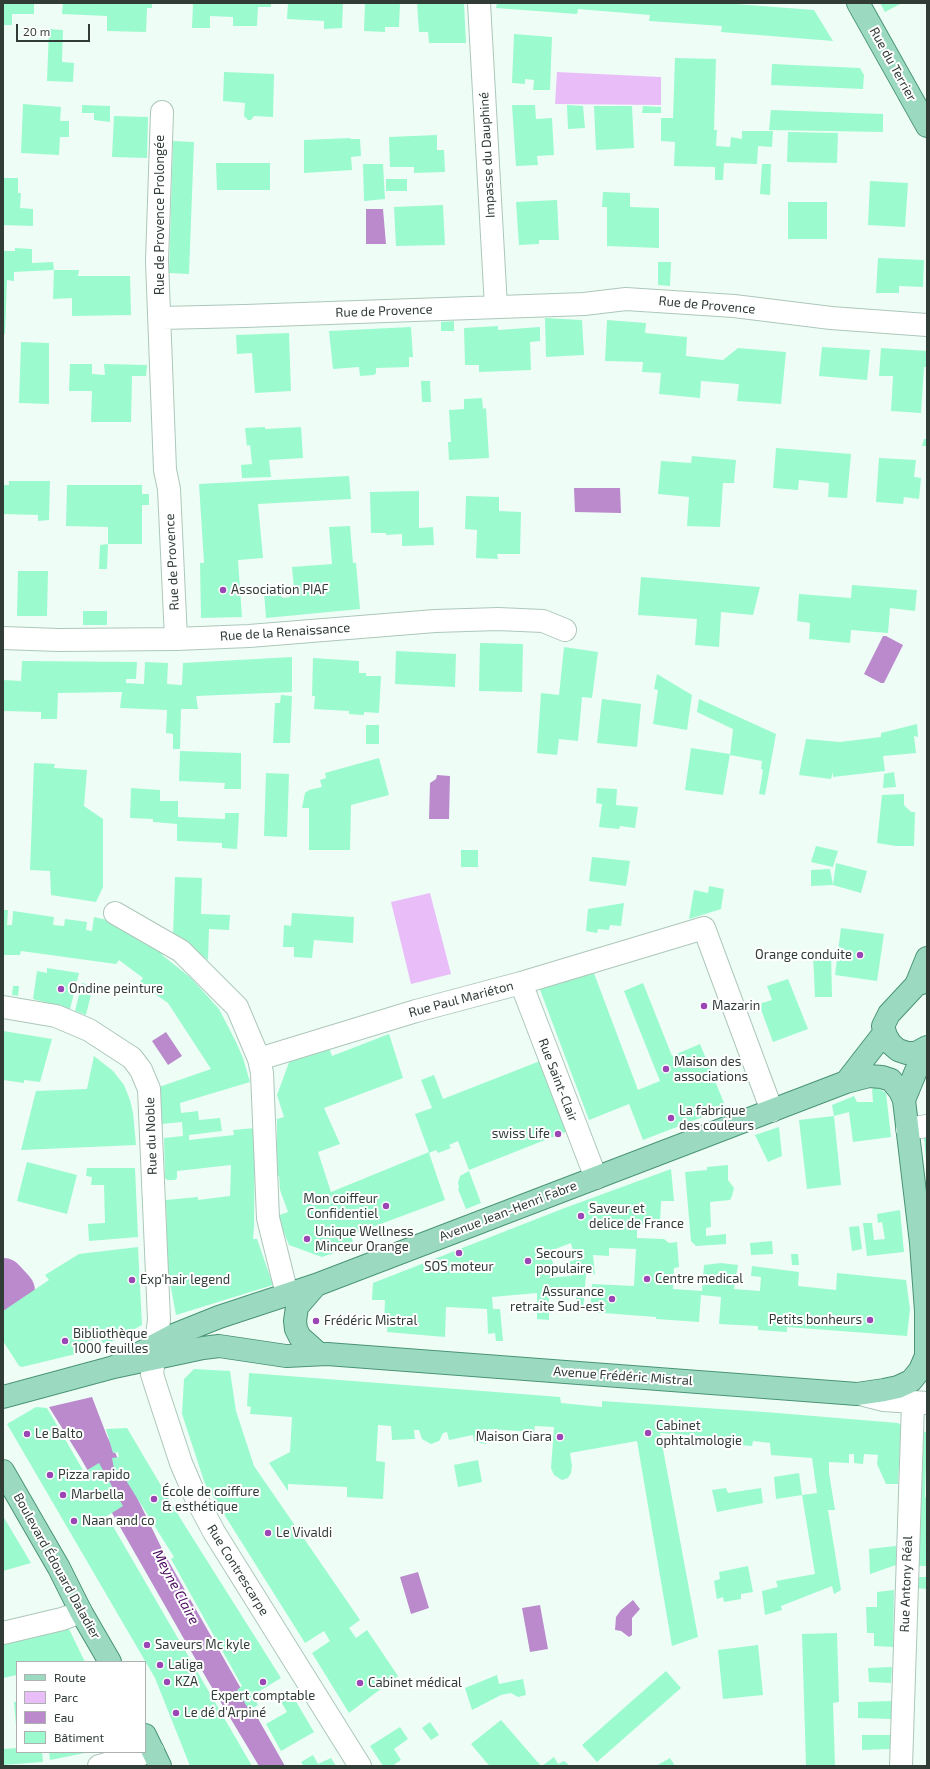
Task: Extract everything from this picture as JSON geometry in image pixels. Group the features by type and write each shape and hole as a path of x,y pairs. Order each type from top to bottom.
{"main road":[{"name":"Rue du Terrier","path":"858,3 927,126"},
{"path":"926,1048 916,1053 907,1053 898,1050 891,1044 884,1033 883,1026 889,1014 922,983 927,958"},
{"path":"846,1082 884,1033"},
{"path":"857,1394 884,1390 911,1381 920,1370 926,1358 926,1311 921,1243 917,1127 904,1100 926,1048"},
{"name":"Avenue Jean-Henri Fabre","path":"154,1351 174,1335 219,1317 316,1285 846,1082 869,1076 882,1077 891,1080 900,1091 904,1100"},
{"path":"316,1285 297,1308 295,1320 296,1329 300,1337 319,1354"},
{"name":"Avenue Frédéric Mistral","path":"3,1397 104,1370 154,1351 219,1346 286,1356 319,1354 857,1394"},
{"name":"Boulevard Édouard Daladier","path":"3,1471 60,1568 81,1612 109,1661"}],"street":[{"name":"Impasse du Dauphiné","path":"479,3 496,307"},
{"name":"Rue de Provence Prolongée","path":"161,318 157,261 162,112"},
{"name":"Rue de Provence","path":"176,639 169,489 165,470 161,318 584,304 626,299 734,306 832,318 927,325"},
{"name":"Rue de la Renaissance","path":"3,638 59,640 176,639 249,636 435,621 498,619 543,620 565,630"},
{"path":"115,913 181,951 237,1007 259,1059 262,1073 268,1218 287,1294"},
{"name":"Rue Paul Mariéton","path":"259,1059 416,1011 521,983 704,928 772,1111"},
{"name":"Rue Saint-Clair","path":"521,983 596,1178"},
{"name":"Rue du Noble","path":"3,1007 56,1016 89,1030 132,1058 141,1070 149,1089 159,1320 154,1351"},
{"name":"Rue Contrescarpe","path":"154,1351 152,1374 156,1390 181,1463 196,1498 218,1538 360,1766"},
{"name":"Avenue Frédéric Mistral","path":"857,1394 884,1400 920,1403"},
{"name":"Rue Antony Réal","path":"901,1766 920,1403"},
{"path":"3,1633 62,1619 81,1612"},
{"path":"99,1766 145,1753"}],"green space":[{"path":"557,72 661,77 661,105 555,104"},
{"path":"430,893 451,974 411,984 391,902"}],"water":[{"path":"366,209 383,209 386,244 366,244"},
{"path":"574,488 620,488 621,513 575,512"},
{"path":"883,636 886,636 903,645 884,683 881,683 864,674"},
{"path":"437,775 450,776 449,819 429,819 430,783 436,779"},
{"path":"166,1032 182,1056 168,1065 152,1041"},
{"path":"92,1397 107,1436 165,1555 285,1766 259,1766 208,1681 80,1457 49,1407"},
{"path":"418,1572 429,1608 411,1614 400,1577"},
{"path":"633,1600 640,1609 632,1618 632,1635 629,1637 621,1631 615,1630 616,1617 621,1610"},
{"path":"540,1605 548,1649 530,1652 522,1608"}],"building":[{"path":"3,3 34,3 34,14 12,14 12,25 3,25"},
{"path":"63,3 152,3 152,8 147,8 146,32 107,31 107,16 62,14"},
{"path":"193,3 271,3 271,7 258,7 257,26 233,26 233,17 210,16 210,28 192,28"},
{"path":"288,3 343,3 342,28 324,29 324,21 287,19"},
{"path":"365,3 400,3 399,27 385,27 385,32 364,31"},
{"path":"417,3 464,3 466,43 429,43 428,32 419,32"},
{"path":"497,3 723,3 814,10 833,41 721,32 722,26 649,21 650,15 578,9 577,14 496,8"},
{"path":"880,3 902,3 885,12"},
{"path":"49,29 63,30 62,62 74,63 73,82 47,81"},
{"path":"514,34 552,37 550,90 533,90 534,80 525,79 525,84 512,83"},
{"path":"675,58 716,59 714,130 717,130 716,146 730,147 731,137 742,139 742,131 773,131 772,147 758,146 757,164 724,163 723,180 715,180 715,167 674,166 675,142 661,141 661,118 673,118"},
{"path":"772,64 860,68 864,75 863,89 771,85"},
{"path":"224,72 274,74 273,117 254,116 251,120 248,120 244,116 245,103 223,101"},
{"path":"23,104 61,107 60,121 69,121 69,137 60,137 59,155 21,153"},
{"path":"82,105 110,106 110,122 94,120 94,113 82,113"},
{"path":"512,105 535,105 536,119 552,118 554,155 537,156 538,165 516,166"},
{"path":"567,105 583,106 585,128 568,129"},
{"path":"594,106 632,106 634,148 596,150"},
{"path":"643,106 661,107 661,113 642,113"},
{"path":"771,110 883,114 883,132 769,130"},
{"path":"114,116 148,117 147,158 112,157"},
{"path":"788,132 838,133 837,163 787,162"},
{"path":"437,135 437,150 444,150 445,172 414,173 414,167 390,167 389,137"},
{"path":"360,139 361,156 351,157 352,170 304,173 304,140"},
{"path":"173,141 194,142 189,274 169,273"},
{"path":"216,163 270,163 270,190 217,190"},
{"path":"363,164 383,164 385,199 364,201"},
{"path":"762,164 771,164 770,195 760,194"},
{"path":"3,178 18,178 18,193 21,193 20,208 33,209 33,226 3,225"},
{"path":"386,179 407,179 407,191 386,191"},
{"path":"870,181 908,183 905,227 868,225"},
{"path":"603,192 630,193 630,207 659,208 659,248 607,246 607,207 602,207"},
{"path":"557,200 559,240 539,240 539,244 519,245 516,202"},
{"path":"788,202 827,202 827,239 788,239"},
{"path":"443,205 445,245 396,246 394,207"},
{"path":"15,248 32,249 32,263 53,262 54,270 14,272 14,281 7,280 5,334 3,334 3,251 15,251"},
{"path":"878,258 924,260 923,287 899,286 899,293 876,293"},
{"path":"658,262 671,262 670,286 658,285"},
{"path":"54,270 79,270 78,276 130,276 131,315 72,316 72,298 53,299"},
{"path":"545,318 582,320 584,355 546,357"},
{"path":"607,320 646,323 645,333 687,337 686,356 723,360 738,348 786,352 781,404 737,401 739,384 701,381 700,398 659,394 661,373 642,372 643,362 605,361"},
{"path":"454,321 454,331 441,331 441,322"},
{"path":"498,326 498,330 540,327 540,341 530,342 531,370 479,372 479,365 465,365 464,328"},
{"path":"411,327 413,357 409,357 409,367 376,368 376,373 374,375 360,376 359,367 333,369 329,331"},
{"path":"289,333 291,391 255,393 252,353 237,354 236,335"},
{"path":"21,342 49,343 49,404 19,403"},
{"path":"822,347 870,350 867,380 819,376"},
{"path":"881,348 927,351 927,367 924,367 921,413 891,411 893,376 879,376"},
{"path":"70,364 92,364 92,374 105,375 104,364 147,365 146,376 132,376 131,422 91,422 92,391 69,391"},
{"path":"421,381 430,381 431,402 422,402"},
{"path":"482,398 483,409 486,408 489,458 449,460 448,442 451,442 449,410 464,409 464,399"},
{"path":"265,427 265,429 301,427 303,458 269,460 271,477 242,478 241,465 252,464 250,445 247,446 245,428"},
{"path":"924,439 927,439 927,446 922,446"},
{"path":"776,448 851,454 847,498 828,497 829,483 799,480 798,490 773,488"},
{"path":"692,456 736,460 734,483 723,483 720,527 687,526 689,497 658,494 661,461 691,463"},
{"path":"879,458 916,460 914,477 921,478 919,499 904,497 903,504 876,502"},
{"path":"349,476 351,499 258,504 263,558 238,560 242,617 201,618 200,563 204,563 199,484"},
{"path":"9,481 50,481 49,520 38,521 38,515 3,514 3,485 9,485"},
{"path":"67,485 142,485 142,494 149,494 149,505 142,505 142,544 108,544 108,527 66,526"},
{"path":"419,491 419,528 433,527 434,545 402,546 402,534 386,535 386,533 371,533 370,492"},
{"path":"466,496 499,497 499,511 521,512 520,554 497,554 498,559 476,558 477,530 465,529"},
{"path":"350,526 353,563 356,563 360,609 266,618 264,592 281,590 282,598 290,597 290,589 294,589 292,567 332,564 329,527"},
{"path":"108,544 107,569 99,569 100,545"},
{"path":"18,571 48,571 47,616 17,616"},
{"path":"641,577 760,587 753,615 721,612 719,647 695,645 697,619 638,615"},
{"path":"852,585 917,590 915,611 890,608 888,633 851,630 850,643 809,639 810,623 797,621 799,594 851,598"},
{"path":"83,611 107,611 107,625 83,625"},
{"path":"480,643 523,644 522,692 479,691"},
{"path":"564,647 598,652 592,698 582,697 578,741 559,739 557,755 537,753 541,693 559,695"},
{"path":"396,651 456,654 455,687 395,684"},
{"path":"292,657 292,692 196,696 198,709 181,709 180,749 173,749 173,734 166,733 167,710 120,708 122,692 58,693 57,719 41,719 41,712 3,711 3,680 21,681 22,661 137,662 136,679 126,679 126,683 144,684 145,662 168,663 167,684 182,685 183,663"},
{"path":"313,658 359,661 359,673 366,673 366,676 381,676 379,713 364,712 364,715 349,714 349,711 314,709 315,696 312,696"},
{"path":"657,674 692,695 687,730 653,724 658,690 654,689"},
{"path":"281,695 292,696 290,743 273,743 275,703 280,703"},
{"path":"602,699 641,704 637,747 597,743"},
{"path":"699,699 776,734 765,795 759,794 763,770 761,769 762,761 730,755 733,729 697,712"},
{"path":"917,724 918,737 914,736 916,753 883,756 885,771 833,777 833,772 831,779 799,775 806,739 840,742 881,737 881,733"},
{"path":"366,725 379,725 379,744 366,744"},
{"path":"691,748 730,754 723,795 685,790"},
{"path":"180,751 241,753 241,789 224,789 225,783 179,781"},
{"path":"379,758 389,795 351,805 350,850 309,850 309,808 302,808 305,793 309,790 322,787 320,780 326,778 325,773"},
{"path":"34,763 55,764 54,768 87,770 84,806 103,819 103,887 96,902 51,895 50,871 30,870"},
{"path":"894,772 896,787 883,788 884,774"},
{"path":"266,773 289,774 287,837 264,836"},
{"path":"131,788 160,790 160,801 178,801 178,817 225,819 225,813 239,813 237,849 222,848 222,843 177,841 177,824 153,822 153,819 130,818"},
{"path":"597,788 617,789 616,805 638,807 635,828 620,826 619,829 599,827 602,804 596,803"},
{"path":"904,794 904,805 911,812 915,812 914,846 896,846 877,843 882,795"},
{"path":"816,846 838,851 833,867 811,862"},
{"path":"461,850 478,850 478,867 461,867"},
{"path":"592,857 630,861 626,886 589,881"},
{"path":"836,863 867,871 861,893 833,885"},
{"path":"830,869 833,885 811,886 811,870"},
{"path":"175,877 202,878 201,914 230,915 229,930 209,929 208,960 173,935"},
{"path":"709,886 724,889 721,909 689,919 694,890 708,893"},
{"path":"624,903 621,926 610,925 609,930 598,929 597,933 586,931 588,909"},
{"path":"3,910 8,910 7,925 12,925 13,911 54,917 53,925 64,926 65,919 87,922 86,930 92,931 94,917 107,920 166,950 162,955 191,978 219,1009 243,1058 250,1082 180,1103 181,1113 198,1111 199,1120 220,1118 222,1131 189,1135 189,1140 234,1135 233,1130 255,1128 253,1239 257,1239 273,1285 176,1315 168,1272 166,1200 198,1197 198,1200 230,1196 231,1165 177,1171 177,1178 175,1180 167,1180 165,1178 164,1138 183,1136 182,1122 162,1124 159,1087 211,1069 168,1003 139,983 143,978 119,960 116,964 21,951 20,955 3,955"},
{"path":"292,913 354,917 353,943 314,940 312,958 294,957 294,947 283,947 284,925 291,926"},
{"name":"Orange conduite","path":"841,928 884,934 877,981 835,975"},
{"path":"831,952 832,997 815,997 813,953"},
{"path":"47,968 79,973 70,1009 33,999 37,971 47,973"},
{"path":"592,968 638,1090 660,1081 624,991 643,983 672,1056 700,1044 726,1108 643,1140 629,1104 589,1120 539,987"},
{"path":"788,979 808,1029 773,1042 759,1004 772,1000 767,986"},
{"path":"82,983 93,986 86,1015 75,1011"},
{"path":"13,986 19,986 18,996 12,995"},
{"path":"3,1031 52,1039 40,1082 24,1080 24,1083 3,1080"},
{"path":"389,1034 403,1078 324,1108 340,1144 318,1152 331,1192 429,1152 415,1114 432,1108 421,1080 434,1075 443,1099 540,1061 568,1131 469,1170 458,1141 449,1145 451,1148 438,1153 436,1150 429,1153 445,1200 351,1235 354,1246 322,1257 289,1245 277,1216 288,1212 280,1190 279,1176 277,1176 277,1119 284,1117 277,1095 291,1057 328,1045 332,1056"},
{"path":"94,1056 113,1071 124,1085 133,1113 136,1145 21,1150 36,1091 87,1089"},
{"path":"876,1087 886,1093 891,1137 853,1142 849,1112 834,1116 832,1105 854,1096 857,1102 873,1102 872,1089"},
{"path":"834,1116 841,1185 807,1189 799,1120"},
{"path":"779,1127 782,1156 768,1162 755,1135"},
{"path":"924,1138 927,1138 927,1159 926,1159"},
{"path":"27,1162 77,1175 67,1214 17,1201"},
{"path":"728,1165 728,1180 734,1188 732,1196 730,1200 710,1202 711,1227 706,1228 706,1236 726,1234 726,1244 696,1246 691,1241 685,1172 707,1170 707,1167"},
{"path":"87,1168 135,1168 138,1237 89,1241 88,1224 105,1223 104,1185 91,1185 92,1177 86,1176"},
{"path":"671,1169 674,1201 661,1201 660,1224 637,1225 637,1238 664,1239 669,1243 677,1242 679,1267 674,1268 673,1289 702,1291 704,1265 721,1263 738,1265 734,1289 760,1291 761,1277 751,1276 752,1266 799,1272 798,1286 836,1290 837,1273 906,1280 910,1309 907,1336 787,1327 787,1332 758,1330 758,1326 719,1324 721,1297 701,1295 699,1322 590,1312 592,1284 634,1286 636,1249 609,1248 609,1256 593,1255 595,1274 586,1275 583,1310 576,1309 576,1294 549,1293 549,1320 537,1319 537,1293 492,1297 493,1309 500,1309 503,1341 496,1341 495,1333 488,1334 487,1309 446,1307 445,1337 387,1332 388,1324 384,1323 385,1300 372,1300 373,1283 562,1209","holes":["571,1243 575,1260 568,1262 572,1276 546,1278 556,1276 550,1251"]},
{"path":"469,1171 481,1203 466,1209 458,1189 458,1183 460,1176"},
{"path":"900,1210 904,1252 867,1256 863,1223 872,1223 874,1240 885,1239 882,1222 878,1223 877,1214"},
{"path":"859,1226 862,1249 852,1251 849,1227"},
{"path":"772,1241 773,1254 751,1255 750,1243"},
{"path":"138,1247 142,1325 109,1343 103,1343 100,1338 87,1341 87,1349 84,1352 22,1367 19,1366 3,1341 3,1311 49,1280 45,1275 79,1254"},
{"path":"791,1254 798,1254 799,1265 792,1265"},
{"path":"194,1369 230,1371 236,1411 254,1466 360,1620 349,1628 356,1638 367,1630 398,1676 349,1713 312,1653 330,1641 324,1631 305,1643 205,1484 182,1414 184,1379"},
{"path":"249,1373 560,1397 561,1403 602,1407 602,1401 898,1423 901,1425 898,1484 886,1484 877,1464 878,1455 864,1454 863,1464 854,1463 854,1454 849,1454 849,1463 829,1462 829,1473 835,1510 828,1510 841,1590 834,1594 832,1586 781,1606 782,1610 765,1615 762,1591 778,1587 776,1581 815,1574 802,1495 817,1493 812,1458 771,1455 770,1443 753,1441 752,1446 728,1444 728,1438 660,1433 698,1637 672,1646 637,1441 570,1453 572,1466 571,1473 568,1478 562,1480 554,1475 551,1468 554,1427 535,1426 534,1432 488,1429 486,1444 474,1442 473,1435 449,1440 447,1432 443,1433 439,1441 431,1444 422,1439 419,1430 414,1430 415,1439 392,1440 391,1426 378,1425 376,1461 385,1462 383,1499 347,1497 347,1487 288,1484 288,1491 269,1463 290,1452 292,1417 250,1414 251,1407 247,1406"},
{"path":"36,1407 47,1408 84,1472 99,1463 123,1506 107,1516 252,1766 190,1766 155,1678 146,1661 7,1424"},
{"path":"127,1428 182,1521 281,1678 253,1695 258,1705 249,1710 237,1690 242,1686 171,1559 174,1557 122,1474 115,1475 112,1458 119,1457 118,1452 113,1453 106,1429"},
{"path":"919,1431 927,1432 925,1497 927,1498 927,1566 916,1566"},
{"path":"478,1460 482,1482 458,1487 454,1465"},
{"path":"799,1473 802,1495 776,1499 774,1477"},
{"path":"726,1488 728,1493 761,1488 763,1503 717,1512 712,1490"},
{"path":"3,1516 31,1563 3,1571"},
{"path":"896,1546 896,1565 870,1574 869,1549"},
{"path":"748,1566 753,1592 741,1594 741,1599 724,1602 723,1597 717,1599 714,1581 720,1579 719,1572"},
{"path":"915,1577 927,1577 927,1589 914,1588"},
{"path":"894,1590 893,1647 874,1646 874,1633 867,1633 866,1607 877,1607 877,1592"},
{"path":"67,1625 85,1661 16,1661 16,1675 3,1678 3,1640"},
{"path":"837,1633 839,1702 833,1703 835,1766 806,1766 802,1634"},
{"path":"758,1645 763,1695 723,1699 718,1650"},
{"path":"892,1667 891,1683 869,1682 868,1668"},
{"path":"666,1671 681,1688 597,1762 582,1745"},
{"path":"497,1675 499,1684 523,1679 526,1695 518,1697 511,1693 501,1695 472,1710 465,1688"},
{"path":"291,1693 314,1732 281,1751 266,1724 287,1712 280,1700"},
{"path":"891,1701 891,1719 858,1718 858,1702"},
{"path":"14,1702 16,1702 16,1725"},
{"path":"501,1720 541,1766 490,1766 486,1762 471,1744"},
{"path":"430,1722 439,1735 431,1740 422,1728"},
{"path":"400,1727 408,1739 394,1749 401,1760 392,1766 383,1766 370,1746"},
{"path":"862,1735 890,1735 890,1749 862,1750"},
{"path":"16,1748 16,1753 42,1753 43,1762 3,1765 3,1749"},
{"path":"49,1753 85,1753 50,1760"},
{"path":"313,1755 318,1764 331,1758 336,1766 304,1766 301,1762"},
{"path":"554,1757 558,1764 564,1761 570,1766 542,1766"},
{"path":"670,1758 675,1766 656,1766"}],"waterway":[{"name":"Meyne Claire","path":"3,1280 13,1291"}],"place":[{"name":"Association PIAF","path":"223,590"},
{"name":"Orange conduite","path":"860,955"},
{"name":"Ondine peinture","path":"61,989"},
{"name":"Mazarin","path":"704,1006"},
{"name":"Maison des associations","path":"666,1069"},
{"name":"La fabrique des couleurs","path":"671,1118"},
{"name":"swiss Life","path":"558,1134"},
{"name":"Mon coiffeur Confidentiel","path":"386,1206"},
{"name":"Saveur et delice de France","path":"581,1216"},
{"name":"Unique Wellness Minceur Orange","path":"307,1239"},
{"name":"SOS moteur","path":"459,1253"},
{"name":"Secours populaire","path":"528,1261"},
{"name":"Centre medical","path":"647,1279"},
{"name":"Exp'hair legend","path":"132,1280"},
{"name":"Assurance retraite Sud-est","path":"612,1299"},
{"name":"Petits bonheurs","path":"870,1320"},
{"name":"Frédéric Mistral","path":"316,1321"},
{"name":"Bibliothèque 1000 feuilles","path":"65,1341"},
{"name":"Cabinet ophtalmologie","path":"648,1433"},
{"name":"Le Balto","path":"27,1434"},
{"name":"Maison Ciara","path":"560,1437"},
{"name":"Pizza rapido","path":"50,1475"},
{"name":"Marbella","path":"63,1495"},
{"name":"École de coiffure & esthétique","path":"154,1499"},
{"name":"Naan and co","path":"74,1521"},
{"name":"Le Vivaldi","path":"268,1533"},
{"name":"Saveurs Mc kyle","path":"147,1645"},
{"name":"Laliga","path":"160,1665"},
{"name":"KZA","path":"167,1682"},
{"name":"Expert comptable","path":"263,1682"},
{"name":"Cabinet médical","path":"360,1683"},
{"name":"Le dé d'Arpiné","path":"176,1713"}]}
